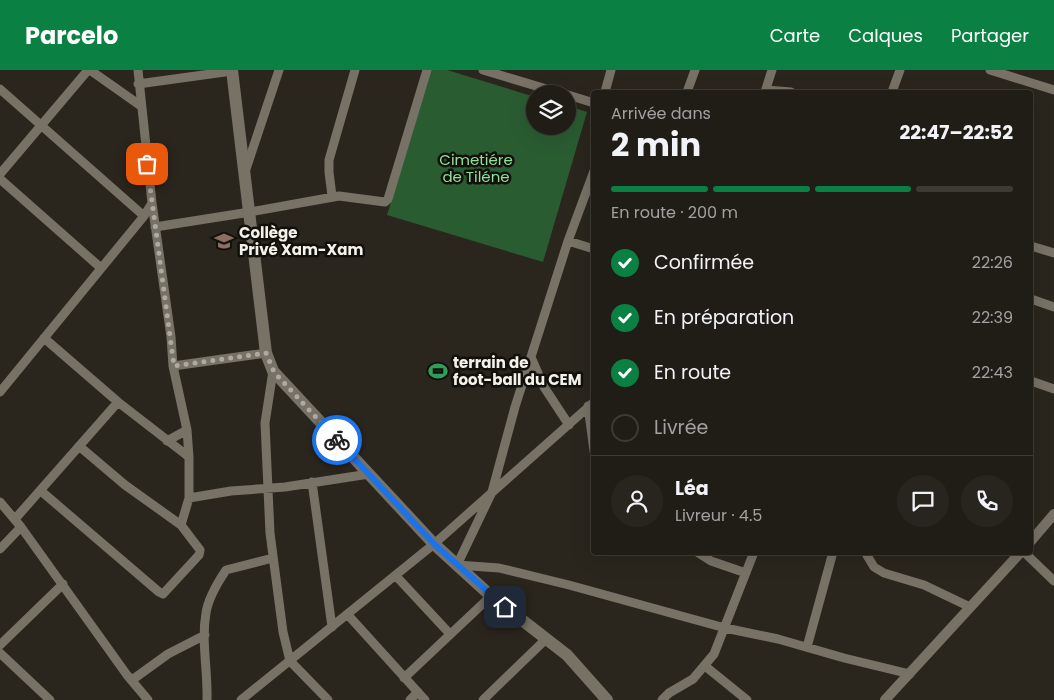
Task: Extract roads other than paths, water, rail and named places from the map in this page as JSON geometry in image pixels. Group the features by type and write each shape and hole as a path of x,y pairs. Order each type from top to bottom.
{"main road":[{"path":"232,71 266,353 274,372 434,544 491,596 567,655 607,700"}],"street":[{"path":"0,174 89,70 141,106"},
{"path":"138,70 138,84 155,227 174,366 189,457 189,498 181,525"},
{"path":"245,175 279,70"},
{"path":"332,196 328,172 329,160 355,70"},
{"path":"155,227 250,212 332,196 347,196 385,202 388,199 427,70"},
{"path":"483,70 533,85"},
{"path":"605,90 610,70"},
{"path":"688,90 695,70"},
{"path":"766,90 772,70"},
{"path":"893,90 900,70"},
{"path":"990,70 1032,83 1053,87"},
{"path":"138,84 232,71"},
{"path":"1029,90 1032,83"},
{"path":"0,89 144,216"},
{"path":"576,97 591,102"},
{"path":"591,178 568,241 515,407 492,492 457,565 500,568 725,628 910,674"},
{"path":"0,179 101,268"},
{"path":"0,392 144,216 152,202"},
{"path":"568,241 591,248"},
{"path":"1033,247 1054,253"},
{"path":"1033,300 1054,307"},
{"path":"44,338 118,402 189,457"},
{"path":"174,366 266,353"},
{"path":"531,357 544,387 568,425"},
{"path":"274,372 265,422 273,558 280,614 290,661 328,700"},
{"path":"1033,382 1054,389"},
{"path":"15,519 118,402"},
{"path":"245,699 434,544 591,404"},
{"path":"166,440 186,430"},
{"path":"41,491 163,594 199,555 200,550 181,525 126,485 79,446"},
{"path":"189,498 368,474"},
{"path":"312,482 332,628"},
{"path":"0,502 21,527 148,700"},
{"path":"1033,538 1054,514"},
{"path":"0,549 21,527"},
{"path":"702,555 711,561 746,573"},
{"path":"662,700 669,693 693,679 714,654 753,555"},
{"path":"807,647 832,555"},
{"path":"867,555 874,567 884,573 924,585 970,607"},
{"path":"889,699 970,607 1019,555"},
{"path":"1025,555 1054,582"},
{"path":"207,700 205,635 206,612 209,602 226,570 273,558"},
{"path":"396,576 450,634"},
{"path":"0,645 63,584"},
{"path":"404,678 491,596"},
{"path":"348,615 425,700"},
{"path":"132,680 168,654 205,635"},
{"path":"483,700 546,639"},
{"path":"0,653 50,700"},
{"path":"705,666 746,700"},
{"path":"410,700 418,692"}],"place":[{"name":"Collège Privé Xam-Xam","path":"224,241"},
{"name":"terrain de foot-ball du CEM","path":"438,371"}],"park label":[{"name":"Cimetiére de Tiléne","path":"476,168"}]}
